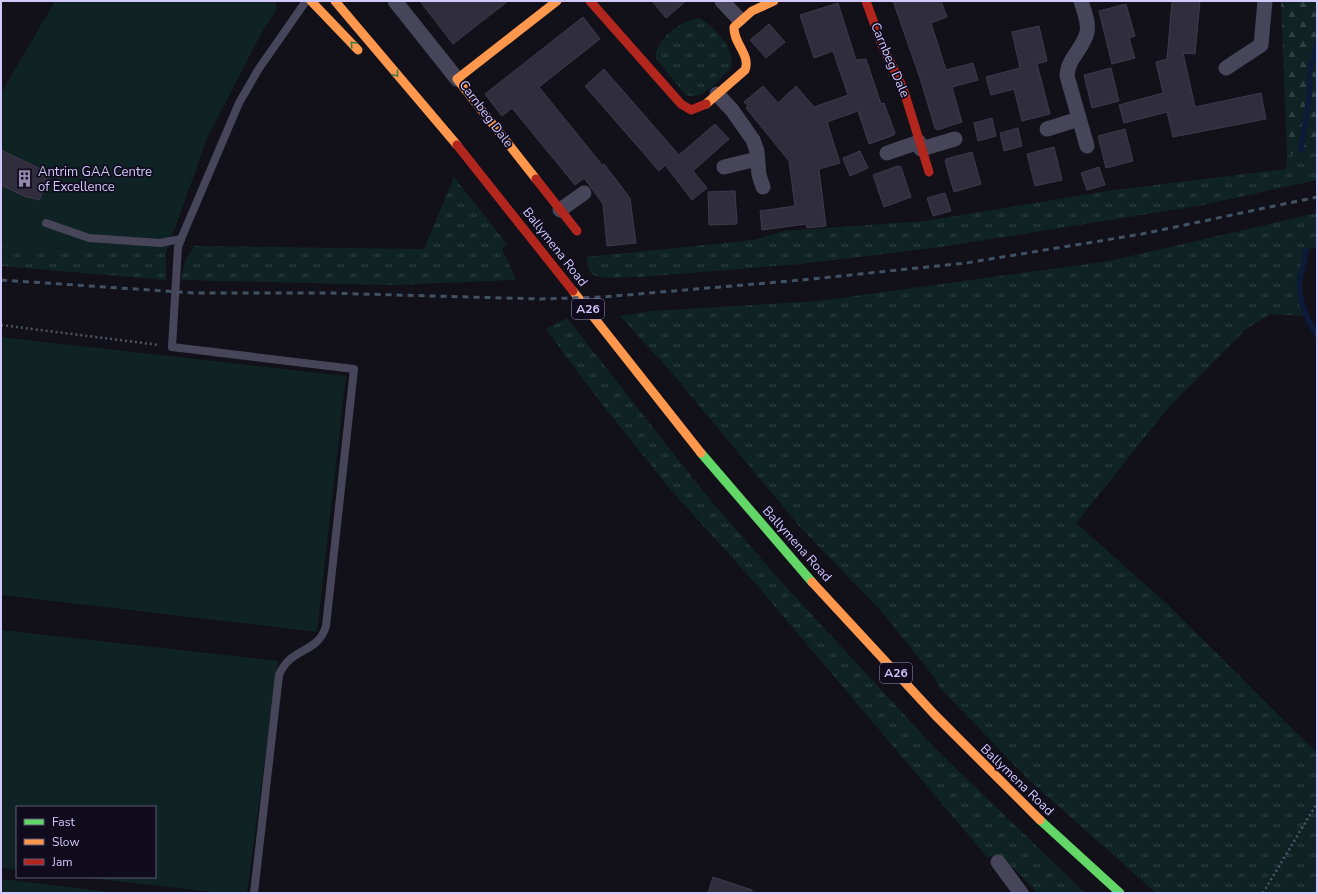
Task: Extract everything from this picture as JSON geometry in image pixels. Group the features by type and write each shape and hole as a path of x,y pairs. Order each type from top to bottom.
{"main road":[{"path":"311,1 363,54"},
{"name":"Ballymena Road","path":"335,1 487,182 660,402 761,524 862,637 981,764 1081,859 1120,893"},
{"name":"Carnbeg Dale","path":"557,1 457,79 576,231"},
{"path":"590,1 686,109 691,110 697,110 747,68 747,59 733,35 734,27 754,8 774,1"},
{"name":"Carnbeg Dale","path":"866,1 882,45 904,88 920,146 929,172"},
{"name":"Ballymena Road","path":"401,94 487,182"}],"street":[{"path":"395,1 457,79"},
{"path":"722,1 740,20"},
{"path":"1081,1 1087,23 1087,34 1069,66 1067,76 1087,146"},
{"path":"1226,68 1261,45 1265,1"},
{"path":"717,94 732,110 753,140 759,175 763,187"},
{"path":"1047,129 1079,120"},
{"path":"887,153 955,139"},
{"path":"724,167 757,159"},
{"path":"560,210 584,193"},
{"path":"998,862 1016,891"}],"lane":[{"path":"254,893 279,675 284,664 323,636 326,626 354,369 172,347 177,259 181,239 239,102 258,70 306,1"},
{"path":"46,223 89,238 160,243 181,239"}],"path":[{"path":"1,325 172,347"},
{"path":"1263,893 1317,803"}],"green space":[{"path":"55,1 275,1 277,9 262,32 208,136 166,253 1,246 1,93"},
{"path":"1281,1 1317,1 1317,146 1301,149 1287,156"},
{"path":"700,18 718,33 727,46 732,61 731,68 711,88 699,95 693,96 686,95 656,59 656,52 659,45 670,32 685,23"},
{"path":"1317,146 1317,180 1198,206 941,247 800,264 641,277 606,278 595,276 590,272 586,257 754,240 784,231 925,221 1114,190 1286,169 1287,156 1301,149"},
{"path":"454,177 507,244 502,249 516,280 392,285 181,280 185,261 194,246 424,249"},
{"path":"1317,213 1317,247 1306,250 1300,280 1306,316 1270,314 1246,329 1169,407 1076,523 1167,604 1317,753 1317,893 1156,893 1029,780 940,688 935,678 883,613 801,528 671,372 620,316 653,311 818,301 1109,261"},
{"path":"1,246 166,253 166,280 1,266"},
{"path":"567,318 702,490 776,576 934,747 1085,893 1038,893 1000,855 987,857 755,583 671,490 601,403 546,329"},
{"path":"1,337 346,376 317,632 1,595"},
{"path":"1,630 278,661 247,893 221,893 89,878 156,878 156,806 16,806 16,870 1,868"},
{"path":"1,879 120,893 1,893"}],"building":[{"path":"420,1 508,1 453,44"},
{"path":"652,1 686,1 666,18"},
{"path":"893,1 941,1 947,17 931,23 946,70 973,63 978,80 952,87 962,122 937,130 935,128 920,78"},
{"path":"1172,1 1200,1 1195,54 1183,53 1195,107 1261,93 1266,119 1173,137 1167,112 1124,123 1119,105 1163,93 1156,62 1167,59"},
{"path":"838,3 856,60 866,59 881,104 884,103 895,133 894,135 869,144 858,111 827,122 840,163 819,169 826,226 807,228 806,224 762,230 760,211 795,206 789,161 746,108 748,106 744,102 763,86 778,103 796,86 814,107 848,95 833,51 814,58 800,15"},
{"path":"1126,4 1135,36 1129,38 1135,58 1112,64 1099,11"},
{"path":"583,17 600,39 539,87 603,166 604,164 630,198 636,243 607,246 603,204 584,178 575,185 512,108 502,116 485,94"},
{"path":"769,24 785,42 766,58 750,40"},
{"path":"1039,26 1047,61 1037,64 1050,114 1022,121 1014,89 991,95 986,77 1020,68 1012,32"},
{"path":"1111,68 1119,101 1092,108 1084,75"},
{"path":"604,69 679,155 715,124 729,139 693,171 707,188 692,200 665,165 659,171 585,86"},
{"path":"992,118 996,136 978,141 974,123"},
{"path":"1018,128 1022,146 1004,151 1000,133"},
{"path":"1125,129 1133,161 1106,168 1098,136"},
{"path":"1054,147 1062,180 1035,186 1027,154"},
{"name":"Antrim GAA Centre of Excellence","path":"1,150 51,174 39,200 28,198 1,185"},
{"path":"860,151 868,168 850,176 843,158"},
{"path":"972,152 981,184 954,192 945,161 946,159"},
{"path":"898,166 901,167 911,197 884,207 873,175"},
{"path":"1099,167 1105,185 1087,190 1081,173"},
{"path":"735,191 737,224 709,225 708,192"},
{"path":"945,193 951,211 933,216 927,198"},
{"path":"713,877 752,890 752,893 708,893"}],"waterway":[{"path":"1301,149 1309,96 1310,69 1317,44"},
{"path":"1306,250 1299,285 1300,293 1306,315 1317,335"}],"railway":[{"path":"1,280 194,293 327,293 540,299 603,297 802,280 966,263 1142,234 1317,197"}],"traffic: fast":[{"path":"701,453 812,582"},
{"path":"1040,820 1120,893"}],"traffic: slow":[{"path":"311,1 358,50"},
{"path":"335,1 457,145"},
{"path":"536,179 457,79 557,1"},
{"path":"706,104 745,70 746,59 734,33 734,27 752,11 774,1"},
{"path":"573,291 701,453"},
{"path":"812,582 935,715 1040,820"}],"traffic: jam":[{"path":"590,1 681,104 691,110 706,104"},
{"path":"866,1 882,45 903,88 929,172"},
{"path":"457,145 573,291"},
{"path":"536,179 577,231"}],"place":[{"name":"Antrim GAA Centre of Excellence","path":"25,179"}]}
